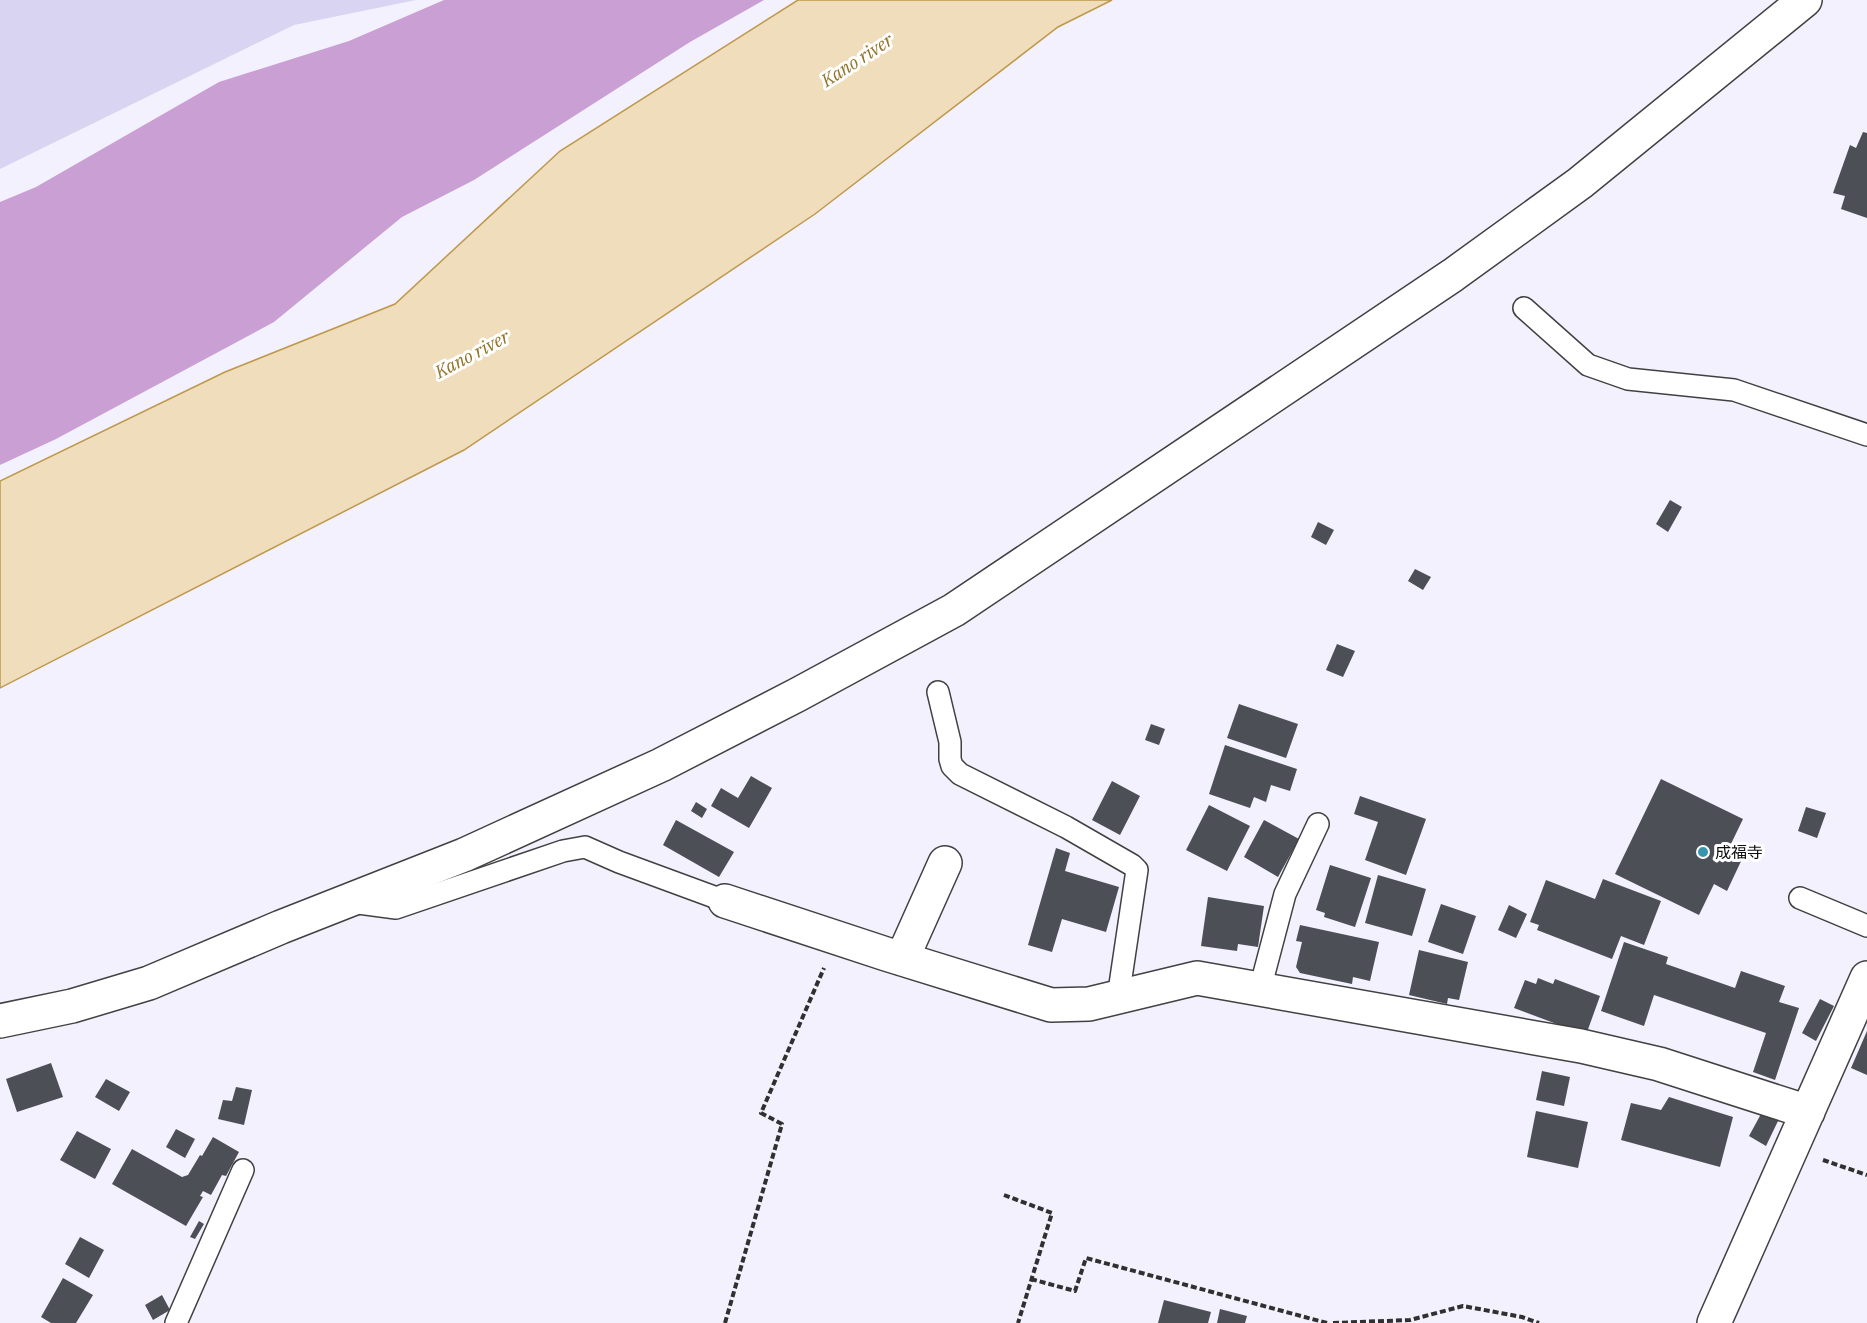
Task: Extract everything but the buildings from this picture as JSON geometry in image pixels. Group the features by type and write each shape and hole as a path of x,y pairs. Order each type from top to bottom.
{"street":[{"path":"0,1021 72,1006 148,983 344,901 464,855 661,765 954,610 1453,275 1580,183 1805,0"},
{"path":"902,959 945,863"},
{"path":"725,901 1051,1005 1089,1004 1197,978 1581,1046 1659,1064 1808,1112"},
{"path":"1714,1323 1867,978"}],"lane":[{"path":"1524,308 1588,365 1600,370 1628,379 1734,390 1867,435"},
{"path":"938,692 950,742 950,759 952,766 960,774 1066,827 1137,870 1118,998"},
{"path":"1260,989 1285,894 1318,824"},
{"path":"344,901 396,908 563,851 585,847 725,901"},
{"path":"1800,898 1867,926"},
{"path":"176,1323 243,1170"}],"path":[{"path":"725,1323 782,1124 761,1113 837,938"},
{"path":"1791,1150 1867,1175"},
{"path":"1004,1195 1052,1213 1018,1323"},
{"path":"1031,1279 1075,1291 1086,1258 1327,1323"},
{"path":"1333,1323 1410,1320 1463,1306 1522,1317 1539,1323"}],"shaded area":[{"path":"0,0 416,0 294,25 0,169"},
{"path":"444,0 764,0 690,42 474,180 402,217 274,322 56,439 0,465 0,202 36,187 219,82 349,41"}],"water":[{"name":"Kano river","path":"798,0 1112,0 1058,27 815,214 464,450 0,688 0,481 225,372 395,304 560,151"}],"place":[{"name":"成福寺","path":"1703,852"}]}
